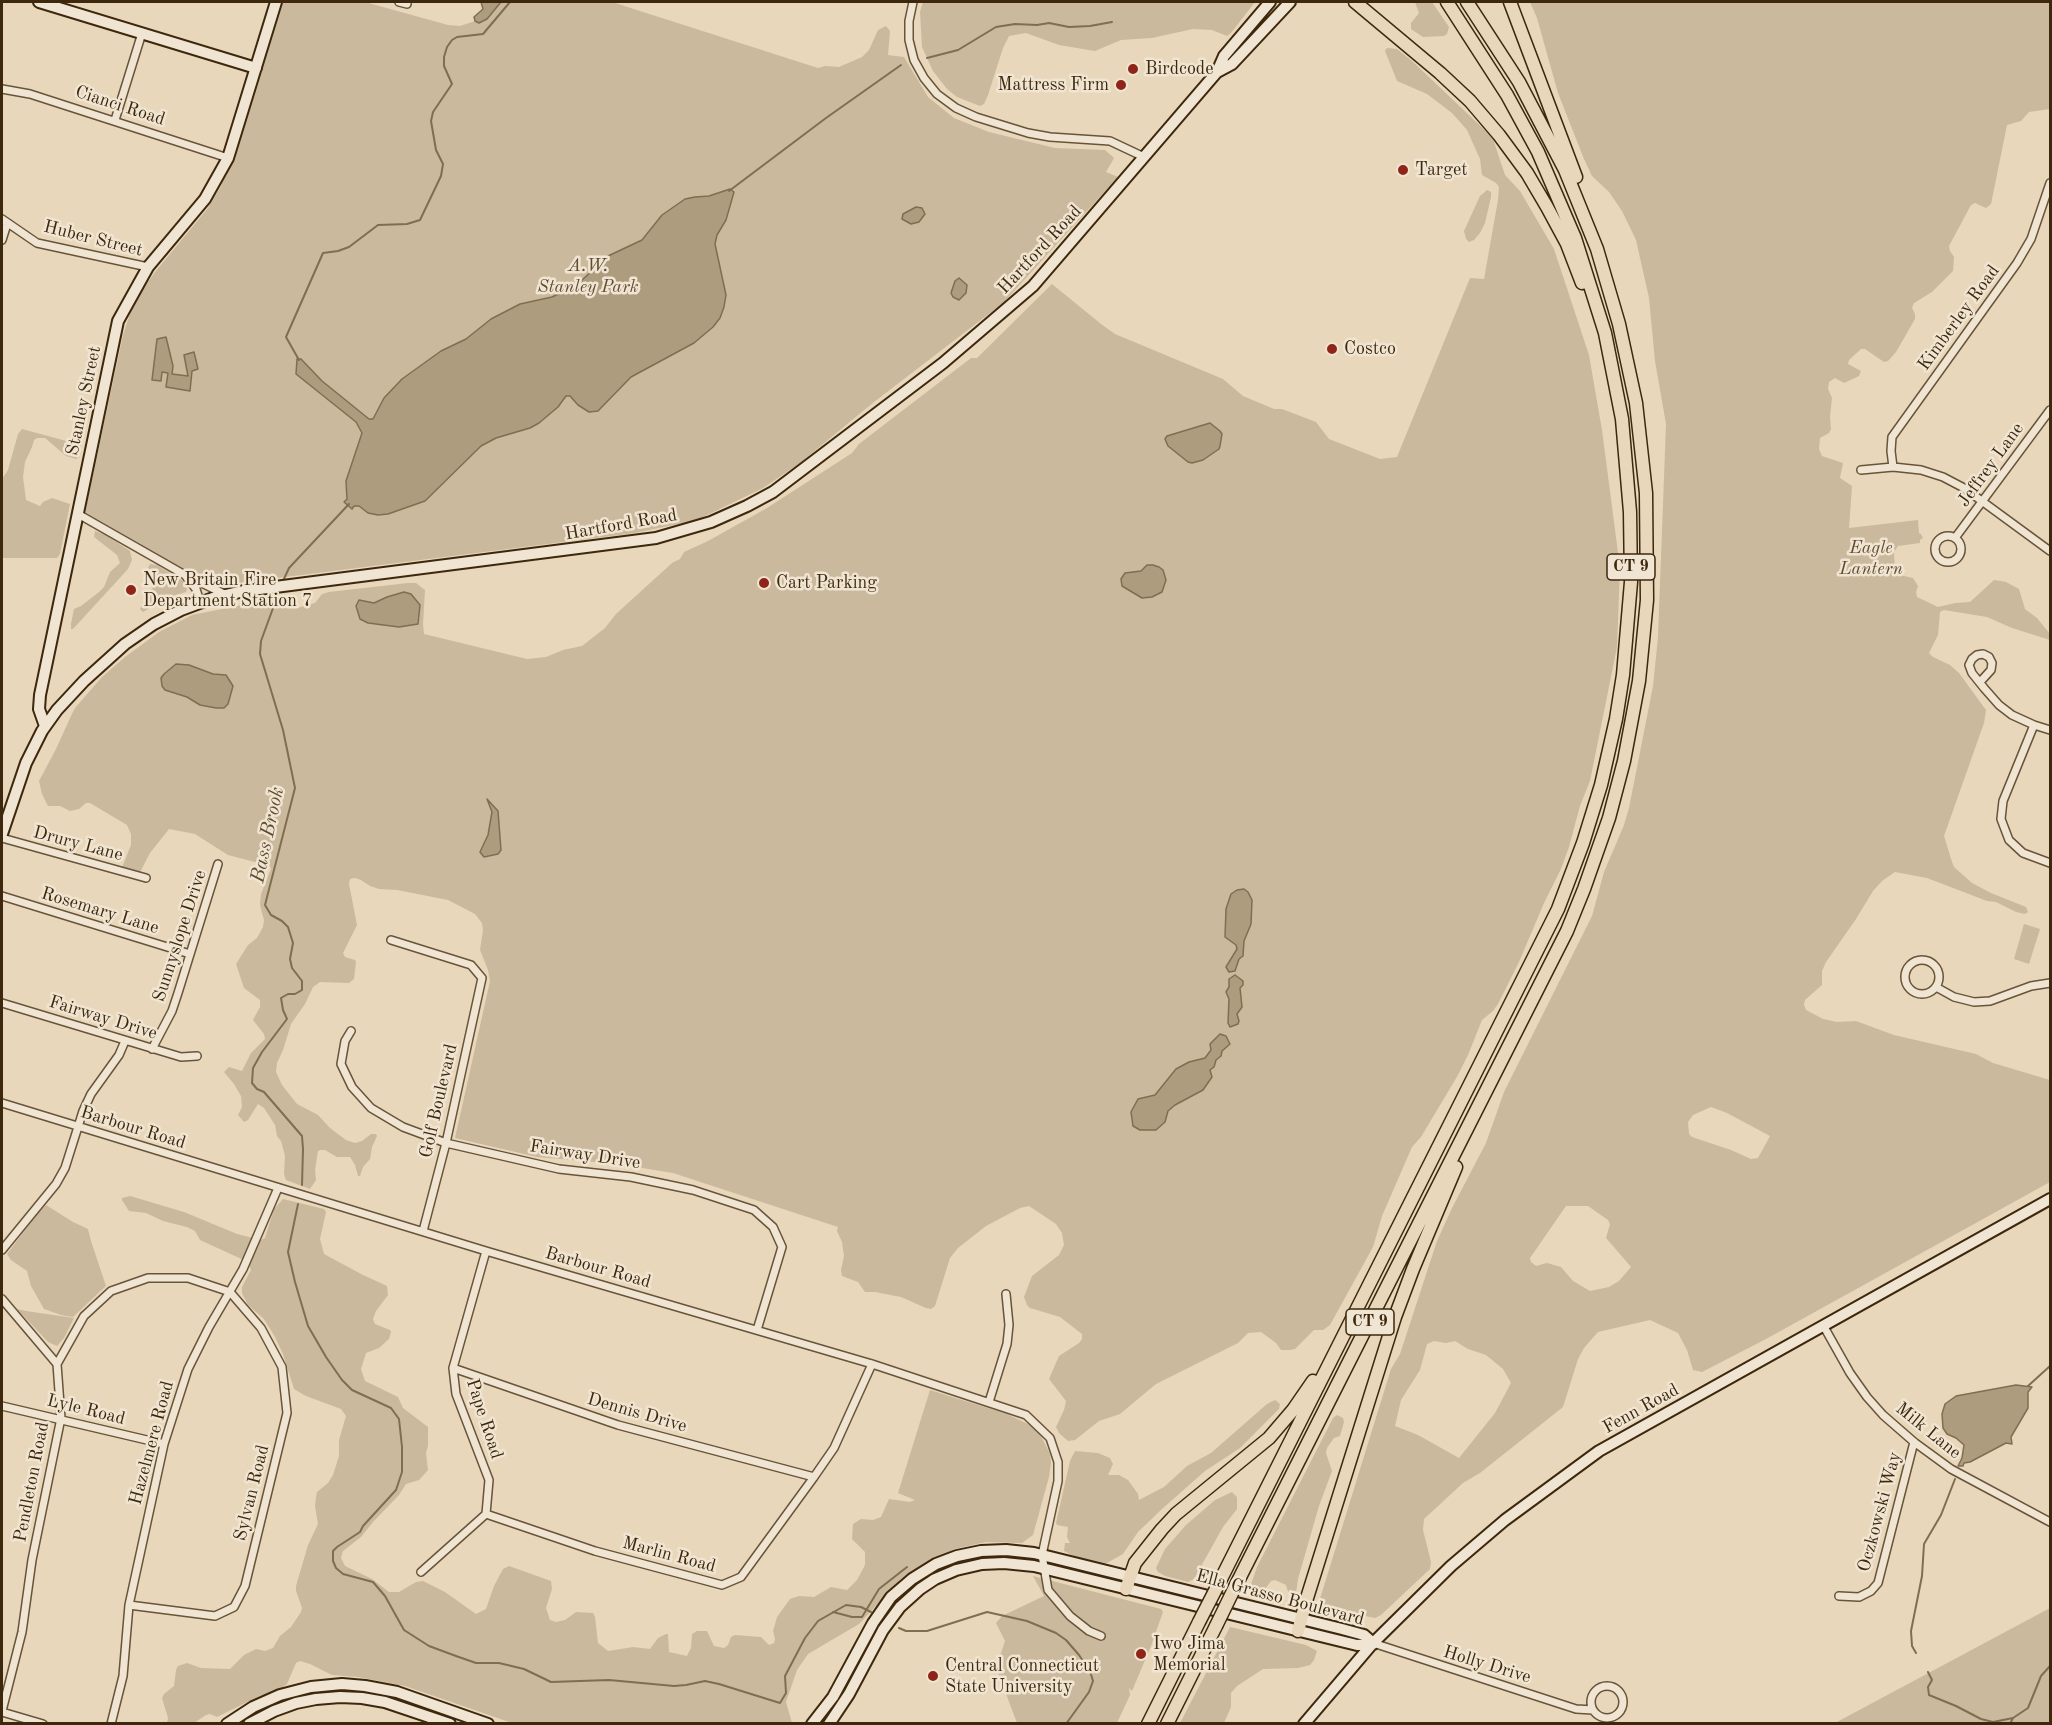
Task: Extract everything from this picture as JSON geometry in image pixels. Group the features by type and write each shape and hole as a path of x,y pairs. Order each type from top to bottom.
{"highway":[{"path":"1355,2 1454,86 1485,118 1520,162 1544,201 1572,255 1602,345 1613,369"},
{"name":"CT 9","path":"1148,1724 1547,932 1577,859 1601,785 1623,675 1631,582 1629,482 1622,419 1602,323 1587,271 1545,166 1507,95 1447,2"},
{"name":"CT 9","path":"1167,1724 1567,931 1609,818 1624,761 1635,705 1646,614 1647,504 1636,403 1625,346 1593,239 1569,178 1541,121 1511,69 1467,2"},
{"path":"1510,2 1584,199 1593,239"},
{"path":"1299,1625 1399,1305 1448,1185 1490,1096 1503,1059"},
{"path":"1128,1583 1141,1555 1168,1521 1255,1450 1280,1426 1301,1400 1326,1358 1347,1330"}],"main road":[{"path":"39,2 256,68"},
{"name":"Stanley Street","path":"45,726 40,714 40,697 118,321 148,267 205,198 228,158 276,2"},
{"name":"Hartford Road","path":"45,726 69,695 125,644 160,621 200,602 226,594 274,587 641,541 691,529 747,506 784,484 903,395 956,353 1036,282 1217,72 1224,56 1270,2"},
{"name":"Hartford Road","path":"1217,72 1232,64 1290,2"},
{"path":"2,836 21,773 45,726"},
{"name":"Fenn Road","path":"1304,1724 1373,1643 1479,1541 1599,1451 2050,1199"},
{"name":"Ella Grasso Boulevard","path":"812,1724 833,1697 877,1616 899,1590 932,1567 966,1554 1006,1550 1042,1555 1128,1583"},
{"name":"Ella Grasso Boulevard","path":"829,1724 846,1699 886,1624 907,1600 935,1579 972,1566 1004,1563 1128,1583 1299,1625 1362,1634 1373,1643"},
{"path":"899,1590 907,1600"},
{"path":"854,1658 865,1664"},
{"path":"227,1724 253,1707 277,1696 296,1690 328,1685 375,1687 488,1724"},
{"path":"249,1724 271,1712 296,1703 334,1697 377,1700 427,1720 450,1724"}],"street":[{"path":"913,2 909,21 909,40 914,60 924,78 937,94 956,108 1026,133 1110,141 1144,157"},
{"path":"115,120 142,33"},
{"name":"Cianci Road","path":"2,89 30,94 228,158"},
{"name":"Kimberley Road","path":"1893,467 1892,437 2017,263 2031,238 2050,183"},
{"path":"2,240 4,222"},
{"name":"Huber Street","path":"4,222 37,243 148,267"},
{"name":"Jeffrey Lane","path":"1955,538 2050,410"},
{"path":"1862,470 1893,467 1921,470 1943,477 1964,488 2050,551"},
{"path":"78,514 185,575 192,576 226,594"},
{"path":"185,575 196,589 200,602"},
{"path":"1980,682 2006,710 2034,725 2050,730"},
{"path":"2034,725 2003,801 2001,819 2009,840 2023,853 2050,863"},
{"name":"Drury Lane","path":"2,836 146,878"},
{"name":"Sunnyslope Drive","path":"152,1049 172,1011 218,864"},
{"name":"Rosemary Lane","path":"2,896 190,954"},
{"name":"Golf Boulevard","path":"391,940 471,965 482,978 446,1143 423,1230"},
{"path":"1915,962 1929,962 1937,970 1938,981 1935,987 1926,993 1915,993 1910,990 1905,980 1907,968 1915,962"},
{"path":"1935,987 1954,997 1974,1002 1990,1001 2031,986 2050,983"},
{"name":"Fairway Drive","path":"2,1003 181,1057 197,1056"},
{"name":"Fairway Drive","path":"351,1031 345,1041 341,1064 352,1087 371,1108 403,1127 446,1143 559,1169 631,1177 693,1190 754,1210 773,1227 782,1247 757,1330"},
{"path":"2,1250 56,1184 65,1168 90,1094 119,1055 125,1041"},
{"name":"Barbour Road","path":"2,1103 486,1251 872,1364 1026,1415 1050,1438 1058,1462 1058,1481 1042,1555 1048,1590 1064,1610 1089,1631 1101,1636"},
{"name":"Hazelmere Road","path":"111,1724 123,1676 129,1605 164,1444 188,1369 209,1327 243,1269 278,1188"},
{"name":"Pape Road","path":"486,1251 453,1368 456,1394 489,1480 486,1514"},
{"path":"2,1299 57,1364 84,1316 111,1291 148,1278 188,1278 230,1292"},
{"name":"Sylvan Road","path":"129,1605 214,1616 234,1607 245,1586 287,1413 282,1367 261,1328 230,1292"},
{"path":"989,1402 1007,1344 1009,1325 1006,1294"},
{"name":"Milk Lane","path":"1823,1325 1850,1373 1867,1397 1883,1415 1914,1442 1951,1469 2050,1522"},
{"name":"Pendleton Road","path":"2,1711 22,1632 32,1560 61,1418 57,1364"},
{"name":"Marlin Road","path":"486,1514 595,1551 722,1585 741,1577 834,1448 872,1364"},
{"name":"Dennis Drive","path":"453,1368 618,1425 814,1477"},
{"name":"Lyle Road","path":"2,1406 164,1444"},
{"name":"Oczkowski Way","path":"1839,1596 1859,1597 1871,1591 1878,1583 1914,1442"},
{"path":"421,1572 486,1514"},
{"name":"Holly Drive","path":"1373,1643 1576,1709 1593,1710 1603,1717 1616,1715 1622,1706 1621,1694 1610,1686 1599,1688 1592,1698 1593,1710"},
{"path":"427,1720 432,1704"},
{"path":"2,1711 43,1724"}],"green space":[{"name":"A.W. Stanley Park","path":"281,2 365,2 448,25 460,26 475,21 479,23 487,19 501,2 612,2 818,68 839,67 862,57 869,50 878,30 886,26 890,31 888,55 904,57 928,97 954,118 989,132 1055,148 1105,150 1114,158 1106,172 1118,177 1003,303 874,402 800,463 763,488 697,520 635,533 214,586 85,512 123,335 134,302 155,272 208,208 221,186"},
{"path":"923,2 1255,2 1227,36 1212,30 1193,29 1152,38 1121,40 1095,51 1059,45 1026,33 1009,36 988,95 984,104 980,106 957,97 947,89 933,71 922,47 920,12"},
{"path":"1415,2 1432,2 1449,27 1447,34 1423,37 1411,29 1411,23 1419,13"},
{"name":"Eagle Lantern","path":"1530,2 2050,2 2050,109 2029,112 2021,121 2007,125 1991,204 1986,208 1975,203 1971,205 1949,246 1954,257 1953,271 1932,292 1914,303 1912,308 1915,319 1896,352 1884,362 1865,349 1861,349 1849,360 1848,364 1861,371 1859,376 1844,383 1835,378 1829,382 1828,389 1832,398 1831,429 1829,433 1820,438 1819,449 1822,456 1843,463 1840,478 1852,486 1849,528 1918,520 1919,533 1923,538 1920,543 1898,546 1894,552 1895,574 1913,578 1918,586 1917,597 1938,607 1970,602 1994,580 2006,582 2019,589 2025,609 2037,618 2050,634 2050,640 1987,617 1944,610 1940,612 1938,635 1929,653 1959,673 1986,710 1984,723 1944,836 1952,862 1954,867 1972,883 2026,907 2028,912 2025,914 2016,912 1996,902 1987,901 1927,878 1895,872 1873,891 1826,962 1822,971 1822,985 1805,1000 1804,1005 1806,1010 1823,1019 1837,1022 1856,1021 1894,1035 1976,1054 1993,1063 2050,1080 2050,1182 1702,1372 1693,1370 1687,1350 1678,1333 1650,1320 1598,1332 1578,1359 1563,1407 1480,1473 1463,1483 1424,1519 1423,1530 1431,1562 1430,1569 1375,1618 1322,1606 1319,1602 1391,1369 1400,1354 1437,1241 1486,1143 1504,1092 1592,916 1604,872 1624,825 1653,686 1658,637 1666,424 1655,361 1649,298 1636,240 1622,211 1609,192 1592,176 1584,159 1558,93 1537,18","holes":["1711,1107 1770,1136 1758,1158 1751,1159 1689,1134 1688,1122 1693,1115","1566,1206 1588,1206 1608,1220 1610,1224 1606,1238 1631,1267 1619,1281 1609,1287 1590,1291 1573,1281 1561,1267 1547,1263 1536,1266 1530,1258","1434,1341 1446,1343 1455,1341 1468,1349 1486,1355 1503,1369 1511,1383 1495,1413 1459,1458 1418,1435 1395,1426 1401,1400 1420,1370 1427,1344"]},
{"path":"1387,48 1397,49 1412,61 1490,135 1505,175 1520,191 1554,249 1589,355 1602,430 1620,568 1617,647 1590,781 1561,869 1498,1004 1482,1020 1458,1075 1421,1137 1412,1147 1382,1216 1373,1247 1330,1325 1323,1330 1314,1330 1295,1349 1290,1350 1281,1350 1276,1343 1261,1332 1248,1333 1238,1343 1156,1384 1120,1414 1099,1421 1075,1440 1068,1441 1056,1427 1066,1401 1049,1379 1059,1356 1079,1343 1082,1334 1060,1317 1030,1308 1024,1297 1032,1276 1059,1255 1064,1245 1062,1233 1056,1224 1029,1206 1020,1208 986,1226 958,1248 950,1258 935,1306 931,1309 901,1297 865,1292 858,1282 842,1276 844,1256 838,1227 673,1173 618,1164 537,1157 455,1138 490,981 480,950 482,923 475,914 448,900 397,890 379,889 355,878 350,879 349,884 357,925 343,953 345,957 356,962 354,979 349,983 320,982 313,987 305,1004 291,1024 276,1072 282,1085 297,1104 318,1115 346,1140 355,1143 371,1134 377,1136 370,1159 363,1167 360,1176 350,1157 337,1157 321,1150 318,1151 316,1180 310,1189 286,1180 285,1156 275,1125 264,1108 258,1104 248,1120 244,1122 238,1115 242,1107 241,1096 224,1072 229,1067 242,1071 251,1053 265,1039 264,1034 253,1020 260,1007 260,1000 244,988 236,964 263,927 261,894 271,869 270,866 228,855 195,834 169,829 150,853 137,878 132,879 122,875 121,870 131,845 131,834 127,825 90,803 70,811 60,806 48,806 42,794 39,781 75,708 102,677 159,632 192,615 266,600 297,608 315,603 322,594 329,592 408,583 416,583 425,590 424,634 527,659 546,657 582,646 605,628 616,614 672,563 680,559 684,552 767,508 852,453 859,444 971,358 977,358 1052,284 1115,334 1223,379 1243,396 1274,409 1282,409 1316,422 1329,439 1380,459 1397,457 1470,278 1484,279 1499,187 1482,175 1480,159 1467,130 1452,113 1427,94 1397,81 1385,51","holes":["387,597 399,627 362,621 361,600 374,603"]},
{"path":"1487,190 1491,192 1491,197 1485,223 1480,233 1469,242 1464,231 1480,196"},
{"path":"22,429 81,445 80,457 76,459 66,456 45,438 37,438 25,462 23,477 26,500 40,506 52,498 70,504 60,554 57,558 2,558 2,479 8,470 18,434"},
{"path":"95,531 106,535 130,551 132,560 128,569 71,629 74,609 104,587 110,572 120,563 117,555 94,537"},
{"path":"150,564 157,565 188,584 186,592 169,597 143,612 140,609 160,577 148,568"},
{"path":"2024,924 2040,929 2029,964 2014,959"},
{"path":"130,1196 184,1212 237,1234 261,1240 265,1238 274,1209 283,1199 324,1209 326,1212 320,1239 324,1254 387,1286 388,1295 373,1319 375,1324 390,1330 389,1339 379,1348 366,1353 361,1369 365,1381 398,1397 403,1408 428,1427 426,1453 428,1470 419,1480 406,1484 361,1537 343,1551 341,1558 345,1566 372,1579 389,1592 399,1592 416,1582 423,1581 445,1592 476,1614 486,1609 503,1569 509,1566 551,1581 552,1589 546,1608 550,1620 556,1622 565,1620 576,1612 593,1613 598,1643 608,1651 633,1647 650,1649 658,1638 668,1634 669,1652 687,1656 691,1648 692,1634 697,1631 707,1631 714,1646 724,1648 735,1635 761,1637 769,1645 774,1643 773,1631 777,1617 790,1599 799,1596 814,1597 831,1587 847,1590 857,1580 865,1565 865,1552 852,1539 853,1524 861,1519 873,1520 881,1517 889,1499 910,1502 915,1500 898,1493 930,1390 1007,1414 1032,1426 1041,1436 1050,1454 1051,1463 1033,1535 1022,1543 986,1542 954,1549 901,1579 859,1624 808,1654 797,1670 786,1702 792,1723 512,1723 405,1686 358,1677 332,1675 300,1661 296,1663 287,1684 279,1689 217,1717 210,1714 194,1723 167,1723 168,1718 162,1698 174,1686 178,1666 187,1663 201,1668 230,1669 244,1655 256,1649 265,1651 273,1648 280,1636 291,1627 301,1612 296,1586 308,1545 318,1524 315,1506 317,1492 328,1483 333,1475 346,1416 341,1409 294,1389 275,1337 264,1319 248,1305 242,1293 242,1287 251,1270 248,1262 200,1240 195,1231 187,1227 163,1221 146,1213 129,1211 122,1198"},
{"path":"46,1205 88,1229 106,1286 73,1317 44,1309 31,1286 27,1271 11,1260 7,1254"},
{"path":"17,1309 74,1318 64,1338 57,1346 48,1342"},
{"path":"1275,1400 1280,1404 1279,1409 1240,1448 1205,1471 1162,1509 1138,1532 1123,1554 1105,1564 1076,1557 1064,1551 1065,1543 1070,1543 1067,1537 1068,1527 1056,1523 1070,1461 1075,1451 1098,1453 1110,1458 1113,1464 1108,1475 1119,1475 1128,1480 1138,1494 1139,1500 1164,1487 1187,1466 1211,1453 1267,1404"},
{"path":"1337,1415 1343,1418 1344,1422 1340,1436 1334,1438 1327,1448 1326,1453 1332,1471 1319,1506 1296,1593 1293,1596 1289,1595 1286,1585 1275,1580 1271,1581 1263,1592 1252,1591 1250,1587 1257,1567 1333,1418"},
{"path":"1232,1492 1237,1497 1237,1509 1223,1527 1194,1579 1188,1582 1158,1572 1156,1568 1165,1549 1186,1525 1215,1500"},
{"path":"1033,1576 1161,1609 1163,1612 1132,1691 1129,1688 1130,1695 1117,1723 1017,1723 997,1670 1005,1641 996,1623 1002,1616 1044,1596"},
{"path":"2050,1608 2050,1723 1835,1723"},
{"path":"1230,1627 1306,1645 1317,1651 1314,1660 1310,1665 1298,1668 1263,1669 1237,1686 1231,1693 1231,1707 1224,1723 1180,1723"}],"shaded area":[{"path":"481,2 501,2 487,19 479,23 474,17 483,9"},
{"path":"730,189 734,192 726,220 717,235 715,244 726,295 724,307 713,327 694,343 631,377 598,411 589,412 570,396 566,396 558,407 539,423 496,438 481,446 425,501 388,514 378,515 368,513 359,506 354,506 352,509 344,502 347,499 346,481 362,433 356,422 296,374 297,359 301,359 322,381 369,419 373,419 384,398 402,379 441,351 466,339 491,319 520,304 552,297 569,289 608,256 642,240 662,215 685,199 709,196"},
{"path":"916,207 922,208 925,214 919,222 911,224 902,219 903,214"},
{"path":"959,278 967,285 966,293 959,300 951,293 955,281"},
{"path":"166,337 173,366 172,374 188,376 184,355 194,352 198,369 192,371 190,391 166,387 168,373 162,372 161,381 152,380 157,339"},
{"path":"1210,423 1222,434 1220,446 1203,460 1188,462 1168,446 1165,439 1167,436"},
{"path":"1147,565 1163,570 1166,580 1162,592 1152,597 1142,598 1122,586 1121,579 1125,573 1141,571"},
{"path":"404,592 411,594 420,605 418,624 399,627 368,623 360,619 356,606 359,600 374,603"},
{"path":"176,664 189,665 213,674 226,675 233,686 228,704 224,708 200,705 187,697 165,690 161,678"},
{"path":"487,799 498,811 501,850 498,854 484,857 480,852 488,835 492,812"},
{"path":"1244,889 1252,900 1251,924 1244,941 1243,956 1239,959 1235,971 1229,972 1226,967 1237,949 1236,945 1225,937 1226,909 1231,894"},
{"path":"1235,975 1243,981 1240,988 1242,1007 1237,1014 1238,1024 1230,1027 1228,1023 1229,999 1226,992 1229,979"},
{"path":"1220,1034 1226,1036 1230,1044 1222,1051 1221,1056 1210,1070 1212,1077 1203,1090 1175,1105 1168,1111 1165,1122 1156,1130 1140,1130 1133,1126 1131,1112 1138,1099 1155,1095 1176,1069 1189,1062 1205,1058 1211,1050 1210,1044"},
{"path":"2016,1385 2032,1387 2028,1392 2028,1408 2011,1437 2012,1444 2006,1443 1964,1463 1963,1466 1958,1466 1964,1445 1947,1434 1943,1428 1942,1414 1945,1404 1956,1396"}],"waterway":[{"path":"299,360 286,337 323,253 349,247 378,225 407,224 420,220 441,176 443,164 436,150 431,121 433,112 452,84 444,66 447,47 457,37 483,34 510,2"},
{"path":"927,58 958,50 996,27 1049,23 1069,27 1112,22"},
{"path":"729,191 901,65"},
{"name":"Bass Brook","path":"283,581 289,568 349,504"},
{"name":"Bass Brook","path":"280,589 261,641 260,654 283,730 295,788 265,905 271,915 288,927 293,943 290,959 292,968 302,981 302,990 281,998 287,1019 253,1068 252,1083 264,1092 302,1136 302,1185"},
{"path":"298,1204 288,1252 308,1326 326,1357 352,1390 391,1408 399,1419 402,1447 402,1472 396,1490 360,1532 333,1551 333,1561 336,1568 343,1574 373,1582 385,1596 404,1630 429,1646 456,1656 476,1663 499,1663 524,1669 551,1682 609,1680 674,1686 705,1681 780,1703 786,1693 785,1676 805,1638 818,1621 846,1605 861,1607 871,1612"},
{"path":"2028,1386 2050,1366"},
{"path":"1916,1653 1912,1646 1911,1631 1922,1576 1924,1544 1941,1515 1955,1479"},
{"path":"833,1612 862,1617 879,1589 907,1567"},
{"name":"Bass Brook","path":"899,1628 906,1631 927,1631 987,1612 1027,1621 1056,1633 1066,1640 1079,1655 1090,1671 1093,1681 1089,1692 1066,1724"},
{"path":"2010,1724 2013,1718 2028,1708 2041,1676 2050,1666"},
{"path":"1928,1672 1932,1680 1928,1687 1929,1695 1981,1719 1993,1722 2013,1718"}],"place":[{"name":"Birdcode","path":"1133,69"},
{"name":"Mattress Firm","path":"1121,85"},
{"name":"Target","path":"1403,170"},
{"name":"Costco","path":"1332,349"},
{"name":"Cart Parking","path":"764,583"},
{"name":"New Britain Fire Department Station 7","path":"131,590"},
{"name":"Iwo Jima Memorial","path":"1141,1654"},
{"name":"Central Connecticut State University","path":"933,1676"}]}
